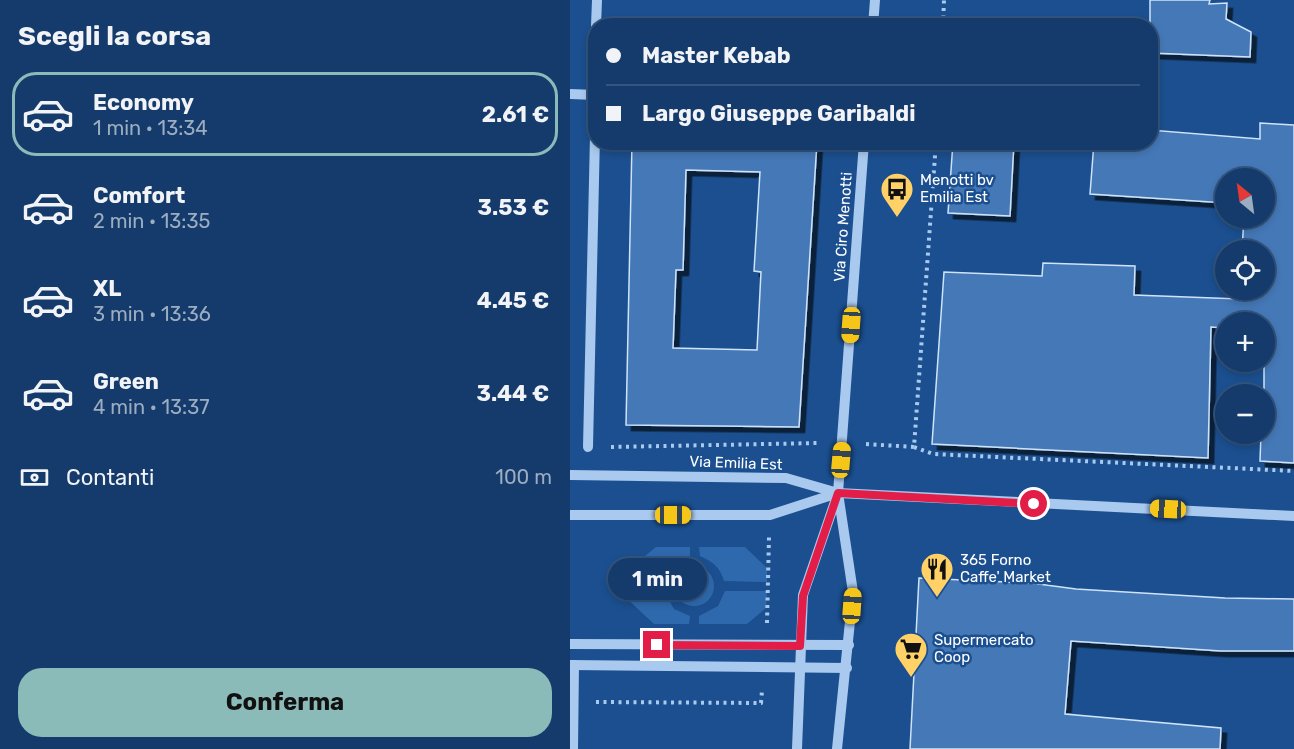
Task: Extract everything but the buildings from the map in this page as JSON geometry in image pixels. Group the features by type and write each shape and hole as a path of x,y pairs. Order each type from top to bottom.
{"street":[{"path":"596,18 597,0"},
{"path":"873,18 874,0"},
{"path":"570,94 588,93"},
{"path":"588,447 595,150"},
{"name":"Via Ciro Menotti","path":"838,493 863,150"},
{"name":"Via Emilia Est","path":"570,475 786,478 838,493 1294,516"},
{"path":"570,515 770,515 838,493"},
{"path":"837,749 853,592 838,493"},
{"path":"797,749 803,596 838,493"},
{"path":"570,644 849,645"},
{"path":"573,749 572,665 847,668"}],"path":[{"path":"943,18 944,0"},
{"path":"914,447 935,150"},
{"path":"588,447 842,443 914,447 933,454 1294,471"}],"shaded area":[{"path":"656,547 690,547 690,556 674,563 665,581 623,580 623,574"},
{"path":"699,547 745,547 767,568 767,582 724,581 715,565 700,556"},
{"path":"694,566 702,567 708,572 713,578 713,594 708,600 702,605 694,606 686,605 680,600 675,594 674,586 675,578 680,572 686,567"},
{"path":"623,590 664,591 674,609 690,616 689,624 654,624 623,595"},
{"path":"725,591 767,591 766,608 747,624 699,624 699,616 718,606"}],"place":[{"name":"Menotti bv Emilia Est","path":"897,218"},
{"name":"365 Forno Caffe' Market","path":"937,598"},
{"name":"Supermercato Coop","path":"911,678"}],"route":[{"path":"657,645 800,646 803,596 838,493 1034,504"}]}
